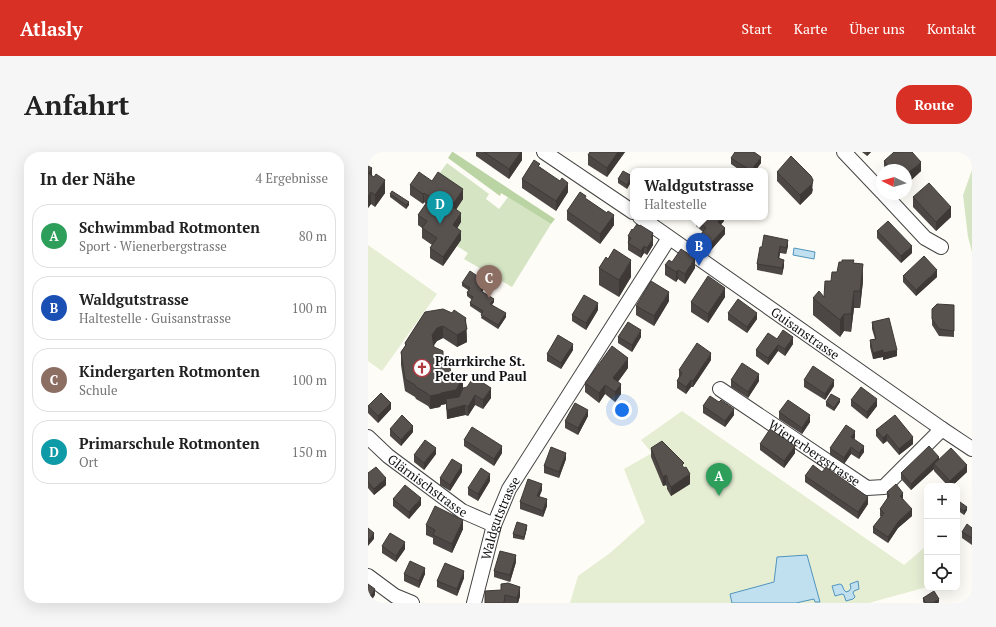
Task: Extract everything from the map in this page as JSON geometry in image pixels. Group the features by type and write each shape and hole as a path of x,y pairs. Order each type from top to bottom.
{"street":[{"path":"544,152 630,210"},
{"path":"844,152 876,186"},
{"path":"890,200 925,238 941,247"},
{"name":"Guisanstrasse","path":"644,220 972,449"},
{"name":"Waldgutstrasse","path":"474,603 494,525 509,489 669,238"},
{"name":"Wienerbergstrasse","path":"720,389 867,488 884,487 942,429"},
{"name":"Glärnischstrasse","path":"368,437 388,456 462,511 494,525"},
{"path":"368,576 395,596 412,603"}],"green space":[{"path":"452,152 555,219 551,224 501,193 500,196 448,158"},
{"path":"447,163 489,194 486,199 499,209 508,197 551,224 512,287 464,259 468,253 457,246 461,240 453,235 454,212 463,199 429,188"},
{"path":"972,170 972,252 968,237 963,195"},
{"path":"368,245 437,294 382,371 368,361"},
{"path":"682,411 904,565 924,548 924,588 870,603 570,603 578,576 610,553 645,522 624,469 652,453 641,440"}],"water":[{"path":"794,248 815,252 814,259 793,255"},
{"path":"807,555 820,602 815,602 814,599 796,603 732,603 730,594 774,582 777,557"},
{"path":"858,581 859,589 854,591 853,593 855,597 853,599 846,601 844,595 842,594 835,596 832,586 840,584 846,592 851,588 850,584"}],"building":[{"path":"484,152 521,152 509,169"},
{"path":"590,152 618,152 607,168 588,155"},
{"path":"735,152 754,152 761,157 753,168 746,168 731,158"},
{"path":"894,152 912,152 921,162 912,170 912,164 886,164 884,161"},
{"path":"791,156 811,176 813,180 812,184 800,195 777,172"},
{"path":"534,160 540,164 538,166 560,181 562,178 568,183 556,201 522,179"},
{"path":"368,166 372,168 368,173"},
{"path":"623,171 630,175 630,180 627,185 618,179"},
{"path":"419,172 432,181 438,172 463,189 454,203 452,202 450,205 461,213 453,225 461,231 443,257 430,248 437,238 422,228 427,221 418,215 427,202 429,203 432,198 410,185"},
{"path":"368,173 374,177 376,174 385,180 375,195 371,192 368,196"},
{"path":"929,183 951,207 936,222 913,197"},
{"path":"392,191 409,202 406,205 390,194"},
{"path":"580,192 586,196 585,198 607,213 608,211 614,215 600,234 567,211"},
{"path":"697,220 720,220 718,222 725,228 711,243 701,234 706,228"},
{"path":"888,221 912,246 901,256 877,231"},
{"path":"637,224 653,233 651,237 653,239 647,248 644,246 641,251 628,243 631,238 628,236"},
{"path":"764,235 788,240 786,248 780,246 778,258 784,260 782,268 757,264"},
{"path":"614,249 631,260 619,280 599,268 606,257 608,259"},
{"path":"681,249 695,258 685,274 678,270 676,272 665,265 669,260 672,262"},
{"path":"924,256 937,270 916,290 903,276"},
{"path":"842,260 854,260 853,263 863,264 860,291 854,291 851,314 844,314 840,320 813,298 819,291 824,297 825,281 831,281 832,272 837,272 839,262 842,262"},
{"path":"470,271 486,282 481,291 494,299 490,304 506,313 498,325 481,315 483,311 470,303 473,297 467,293 470,288 462,283"},
{"path":"708,276 725,288 708,314 691,302"},
{"path":"651,281 669,292 654,316 636,306"},
{"path":"584,295 598,303 586,323 572,315"},
{"path":"738,299 757,313 747,327 728,313"},
{"path":"937,304 954,305 954,331 939,329 932,319 932,309"},
{"name":"Pfarrkirche St. Peter und Paul","path":"443,309 452,313 454,310 466,318 467,329 457,335 443,326 437,328 432,335 434,347 443,351 443,358 448,361 451,372 463,378 456,390 430,396 405,379 401,352 406,345 405,343 425,312"},
{"path":"889,318 897,350 883,353 883,350 873,353 870,340 876,339 872,322"},
{"path":"628,322 641,330 632,345 618,337"},
{"path":"783,330 793,337 785,349 778,345 768,358 756,350 768,333 777,339"},
{"path":"558,335 573,344 561,363 547,354"},
{"path":"697,343 711,353 693,381 691,380 686,387 677,381 682,373 679,370"},
{"path":"612,346 628,358 613,378 621,384 615,392 605,385 599,393 585,383"},
{"path":"742,363 759,374 748,392 731,380"},
{"path":"813,366 834,380 825,394 804,380"},
{"path":"473,378 491,388 483,400 475,395 468,407 465,405 447,410 446,399 459,397 463,388 467,387"},
{"path":"861,387 877,399 867,412 851,400"},
{"path":"381,393 391,403 378,416 368,406"},
{"path":"831,394 840,399 834,408 826,402"},
{"path":"710,396 719,402 721,400 734,409 725,421 703,406"},
{"path":"788,400 810,415 802,428 779,412"},
{"path":"575,403 588,410 578,428 565,421"},
{"path":"402,415 413,426 401,440 390,429"},
{"path":"895,415 913,437 899,449 887,434 883,438 876,430"},
{"path":"846,425 855,431 851,437 864,446 859,453 851,447 844,458 830,448"},
{"path":"472,427 502,446 494,459 464,440"},
{"path":"770,429 795,446 784,461 760,444"},
{"path":"425,440 436,448 424,463 414,455"},
{"path":"662,441 684,463 682,465 684,468 686,467 690,474 671,487 666,475 663,477 651,448"},
{"path":"929,446 939,457 911,484 901,473"},
{"path":"551,447 566,453 559,472 544,466"},
{"path":"951,448 967,465 950,481 934,464"},
{"path":"452,459 462,465 450,485 440,478"},
{"path":"813,465 822,472 826,467 868,497 858,512 805,476"},
{"path":"376,467 386,478 374,489 368,482 368,473"},
{"path":"481,468 490,474 478,494 468,488"},
{"path":"528,479 542,484 537,496 547,499 543,511 520,502"},
{"path":"896,484 903,493 900,496 912,509 898,522 888,537 873,527 884,513 880,509 889,496 887,492"},
{"path":"405,485 421,498 409,512 393,499"},
{"path":"960,502 967,507 964,511 960,508"},
{"path":"435,506 463,520 452,544 433,535 435,530 426,525"},
{"path":"517,522 527,525 524,537 513,534"},
{"path":"967,524 972,528 972,538 962,532"},
{"path":"368,528 374,533 368,540"},
{"path":"390,533 405,542 396,556 382,546"},
{"path":"500,551 516,555 510,575 494,571"},
{"path":"410,561 425,568 419,581 404,574"},
{"path":"445,563 464,571 457,589 437,581"},
{"path":"508,583 520,587 517,598 505,595 504,603 485,603 485,591 501,590 501,584"},
{"path":"368,584 375,589 368,600"},
{"path":"934,591 939,599 933,603 926,603 923,598"}],"place":[{"name":"Primarschule Rotmonten","path":"440,224"},
{"name":"Waldgutstrasse","path":"699,266"},
{"name":"Kindergarten Rotmonten","path":"489,298"},
{"name":"Pfarrkirche St. Peter und Paul","path":"422,368"},
{"name":"Schwimmbad Rotmonten","path":"719,496"}]}
